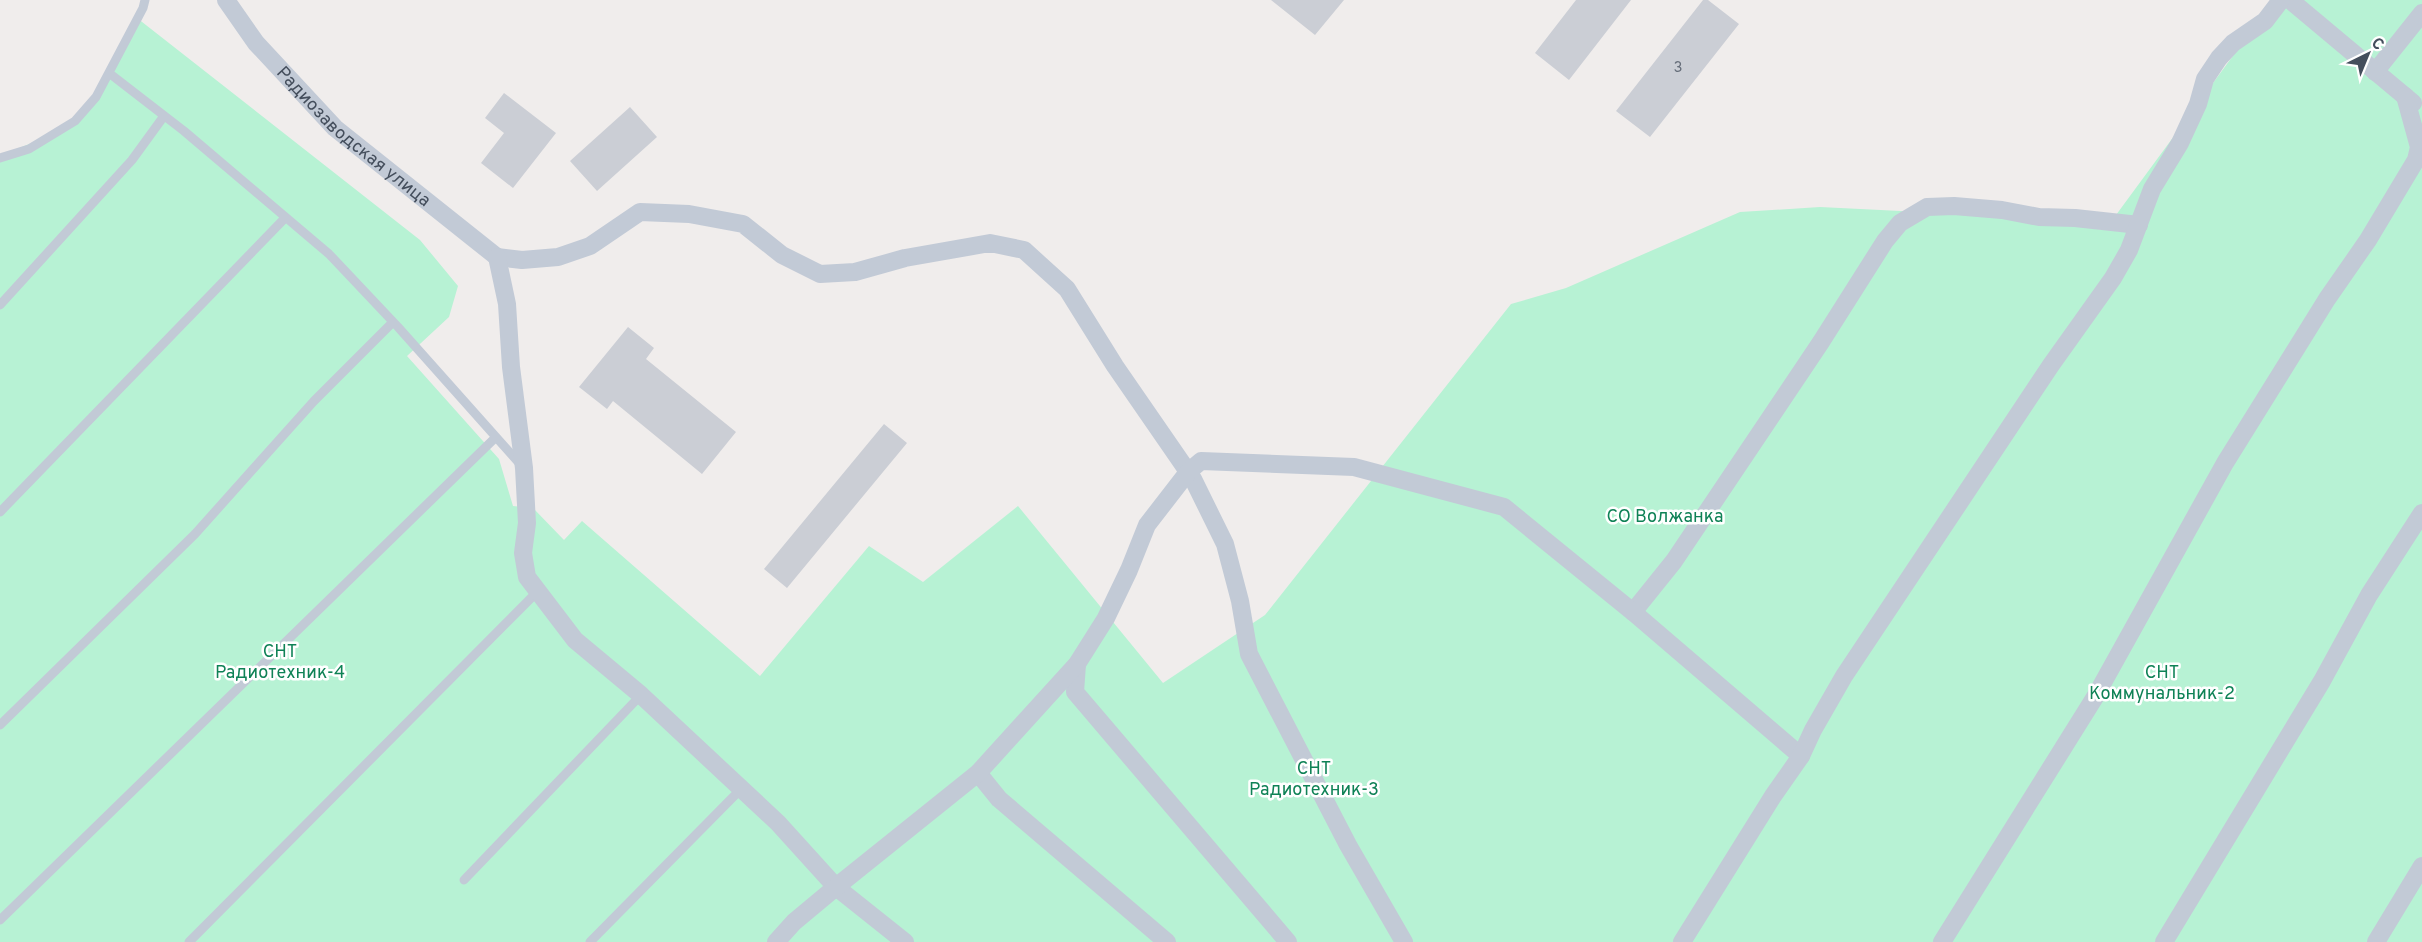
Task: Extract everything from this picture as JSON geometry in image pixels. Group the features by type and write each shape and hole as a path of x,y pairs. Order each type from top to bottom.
{"street":[{"name":"Радиозаводская улица","path":"226,0 256,43 335,128 496,257"},
{"path":"1688,940 1773,796 1801,756 1844,676 2051,365 2113,278 2129,250 2152,189 2189,123 2205,79 2219,58 2233,43 2265,21 2281,0"},
{"path":"2290,0 2422,110"},
{"path":"2375,72 2422,13"},
{"path":"1942,942 2095,697 2225,463 2327,299 2368,240 2416,160 2419,147 2405,96"},
{"path":"1632,612 1674,561 1821,342 1885,241 1900,223 1927,207 1954,206 2002,210 2039,217 2075,218 2139,225"},
{"path":"905,942 836,887 778,823 641,695 575,640 527,577 523,553 527,523 524,468 511,367 507,304 496,257 522,260 558,257 590,246 640,212 689,214 743,224 782,255 820,274 855,272 905,258 990,243 1024,250 1066,289 1115,366 1188,472 1224,544 1240,601 1249,654 1348,844 1404,942"},
{"path":"776,942 794,922 978,772 1077,664 1106,618 1147,525 1188,472 1201,461 1354,467 1504,507 1801,756"},
{"path":"2164,942 2322,681 2369,595 2422,513"},
{"path":"1077,664 1075,692 1288,942"},
{"path":"978,772 999,799 1167,942"},
{"path":"2376,942 2422,866"}],"lane":[{"path":"0,158 28,149 75,121 96,97 143,8 144,0"},
{"path":"109,73 329,254 524,468"},
{"path":"0,305 132,160 164,116"},
{"path":"0,512 285,218"},
{"path":"0,725 195,534 314,401 393,322"},
{"path":"0,920 496,436"},
{"path":"189,942 538,591"},
{"path":"464,880 641,695"},
{"path":"590,942 741,789"}],"green space":[{"path":"2274,0 2422,0 2422,942 0,942 0,156 51,135 79,120 137,18 420,240 458,286 449,317 407,356 499,459 513,506 533,508 564,540 582,521 760,676 869,546 923,582 1018,506 1163,683 1265,615 1511,304 1566,288 1740,212 1820,207 2001,216 2105,230"}],"building":[{"path":"1271,0 1344,0 1315,35"},
{"path":"1576,0 1631,0 1569,80 1535,53"},
{"path":"1703,0 1708,0 1739,24 1650,137 1616,111"},
{"path":"504,93 556,133 513,188 481,163 504,133 485,118"},
{"path":"630,107 657,137 597,191 570,161"},
{"path":"628,327 654,348 646,359 736,432 702,474 613,401 607,409 579,387"},
{"path":"884,424 907,443 787,588 764,569"}],"park label":[{"name":"СО Волжанка","path":"1665,516"},
{"name":"СНТ Радиотехник-4","path":"280,661"},
{"name":"СНТ Коммунальник-2","path":"2162,682"},
{"name":"СНТ Радиотехник-3","path":"1314,778"}]}
